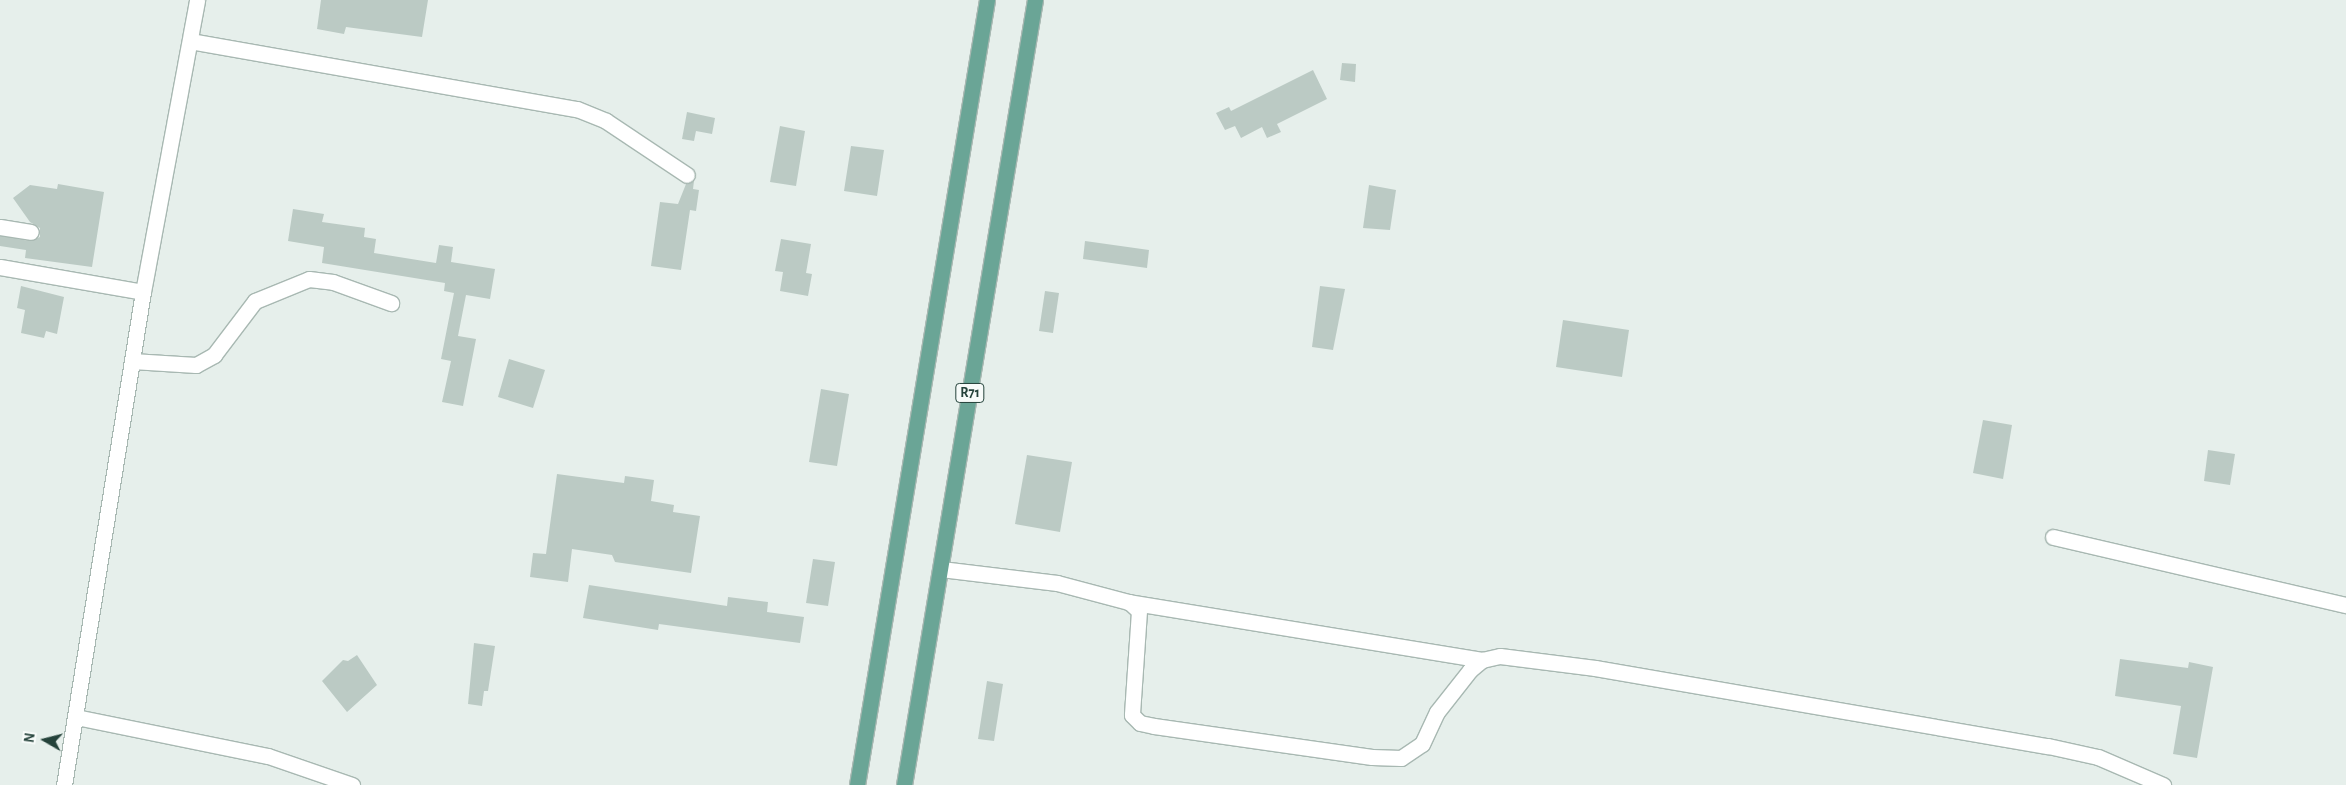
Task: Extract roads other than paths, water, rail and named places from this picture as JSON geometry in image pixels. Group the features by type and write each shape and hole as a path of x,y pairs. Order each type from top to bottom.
{"main road":[{"path":"857,785 987,0"},
{"name":"R71","path":"904,785 1035,0"}],"street":[{"path":"64,785 143,292 196,0"},
{"path":"190,41 577,109 606,121 687,176"},
{"path":"0,227 31,232"},
{"path":"0,267 143,292"},
{"path":"132,362 196,366 214,355 255,301 309,279 333,282 391,303"},
{"path":"2053,537 2346,605"},
{"path":"941,569 1057,583 1129,602 1482,660 1500,656 1595,668 2048,746 2098,757 2163,785"},
{"path":"1129,602 1139,612 1132,715 1140,723 1160,728 1372,757 1401,758 1422,744 1437,712 1482,660"},
{"path":"76,717 268,756 352,785"}]}
